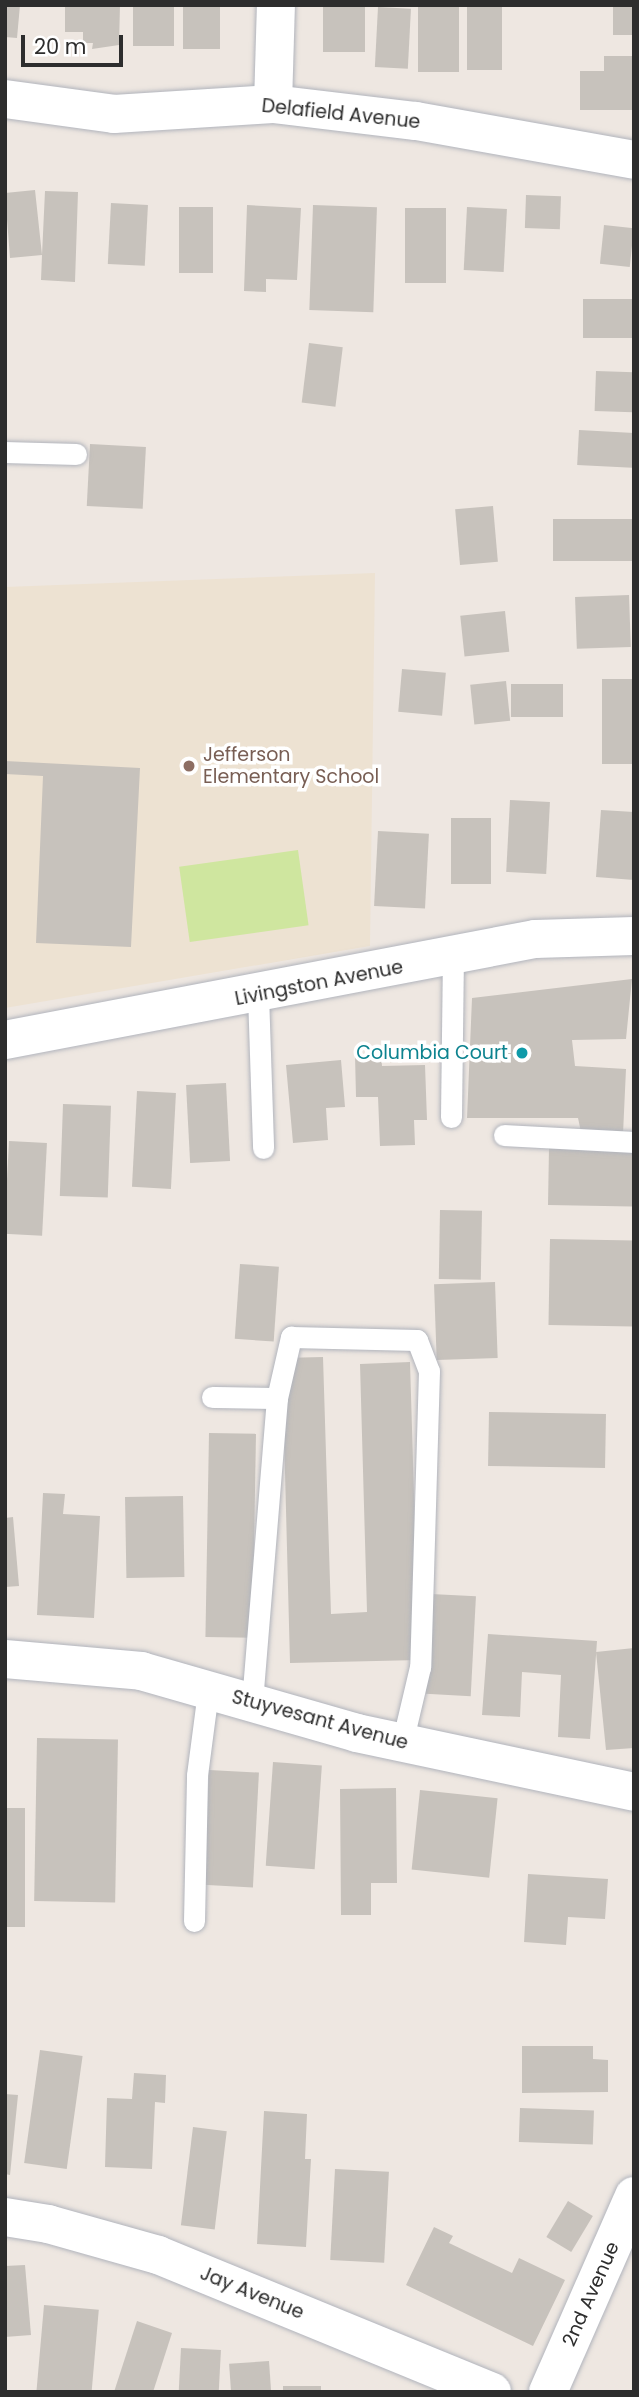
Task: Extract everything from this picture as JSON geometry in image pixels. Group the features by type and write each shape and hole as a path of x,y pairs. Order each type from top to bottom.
{"street":[{"path":"273,104 276,5"},
{"name":"Delafield Avenue","path":"5,99 114,114 273,104 416,121 634,160"},
{"name":"Livingston Avenue","path":"5,1040 453,958 536,939 634,936"},
{"name":"Stuyvesant Avenue","path":"5,1659 128,1669 402,1743 634,1792"},
{"name":"2nd Avenue","path":"548,2392 634,2196"},
{"name":"Jay Avenue","path":"5,2217 48,2224 158,2255 492,2392"}],"lane":[{"path":"5,452 76,454"},
{"path":"451,1117 453,958"},
{"path":"258,994 263,1148"},
{"path":"504,1135 634,1142"},
{"path":"252,1702 277,1398 291,1337 417,1340 429,1371 420,1667 402,1743"},
{"path":"212,1397 277,1398"},
{"path":"194,1921 197,1775 208,1691"}],"shaded area":[{"name":"Jefferson Elementary School","path":"375,573 370,946 5,1008 5,587"}],"green space":[{"path":"298,850 309,925 190,942 179,867"}],"building":[{"path":"5,5 20,5 17,38 5,37"},
{"path":"65,5 120,5 119,45 92,49 93,43 83,43 83,32 65,32"},
{"path":"133,5 174,5 174,46 133,46"},
{"path":"183,5 220,5 220,49 183,49"},
{"path":"323,5 365,5 365,52 323,52"},
{"path":"418,5 459,5 459,72 418,72"},
{"path":"467,5 502,5 502,70 467,70"},
{"path":"613,5 634,5 634,35 613,35"},
{"path":"378,7 411,9 408,69 375,67"},
{"path":"604,56 634,56 634,110 580,110 580,71 604,71"},
{"path":"35,190 42,255 10,258 5,193"},
{"path":"45,191 78,192 75,282 41,280"},
{"path":"526,195 561,196 560,229 525,228"},
{"path":"111,203 148,205 145,266 108,264"},
{"path":"247,205 301,208 297,280 266,279 266,292 244,291"},
{"path":"313,205 377,207 373,312 309,310"},
{"path":"179,207 213,207 213,273 179,273"},
{"path":"467,207 507,209 504,272 464,270"},
{"path":"405,208 446,208 446,283 405,283"},
{"path":"604,225 634,228 630,267 600,264"},
{"path":"583,299 634,299 634,338 583,338"},
{"path":"309,343 343,347 335,407 302,403"},
{"path":"596,371 634,372 633,412 595,411"},
{"path":"579,430 634,433 632,468 577,465"},
{"path":"90,444 146,447 143,509 87,506"},
{"path":"493,506 498,562 460,565 455,509"},
{"path":"553,519 634,519 634,561 553,561"},
{"path":"629,595 631,647 577,649 575,597"},
{"path":"505,611 509,652 465,656 460,616"},
{"path":"402,669 446,673 442,716 398,712"},
{"path":"602,679 634,679 634,764 602,764"},
{"path":"506,681 510,721 474,725 470,685"},
{"path":"511,684 563,684 563,717 511,717"},
{"path":"5,761 140,768 131,947 36,943 43,776 5,774"},
{"path":"510,800 550,802 546,874 506,872"},
{"path":"601,810 634,812 634,880 596,877"},
{"path":"451,818 491,818 491,884 451,884"},
{"path":"378,831 429,834 425,909 374,906"},
{"name":"Columbia Court","path":"632,979 626,1039 572,1040 575,1066 626,1069 623,1134 581,1132 578,1118 467,1118 472,998"},
{"path":"381,1054 382,1066 425,1065 427,1120 414,1120 415,1145 380,1146 378,1097 356,1097 355,1055"},
{"path":"341,1060 345,1107 326,1108 328,1140 293,1143 286,1065"},
{"path":"226,1083 230,1161 190,1163 186,1085"},
{"path":"137,1091 176,1093 171,1189 132,1187"},
{"path":"63,1104 111,1106 108,1198 60,1196"},
{"path":"9,1141 47,1143 42,1236 5,1234"},
{"path":"549,1148 633,1149 632,1206 548,1205"},
{"path":"440,1210 482,1211 481,1280 439,1279"},
{"path":"550,1239 634,1240 632,1326 548,1325"},
{"path":"240,1264 279,1267 274,1342 235,1339"},
{"path":"495,1282 498,1358 437,1360 434,1284"},
{"path":"323,1357 331,1614 367,1612 360,1364 410,1362 419,1660 290,1663 282,1358"},
{"path":"489,1412 606,1414 605,1468 488,1466"},
{"path":"209,1433 256,1434 252,1638 205,1637"},
{"path":"43,1493 65,1494 63,1514 100,1516 94,1618 37,1615"},
{"path":"183,1496 184,1577 126,1578 125,1497"},
{"path":"13,1517 19,1586 5,1587 5,1518"},
{"path":"431,1594 476,1596 471,1696 426,1694"},
{"path":"488,1634 597,1641 590,1739 558,1737 561,1675 522,1672 520,1717 482,1715"},
{"path":"634,1648 634,1748 606,1750 596,1652"},
{"path":"37,1738 118,1739 115,1902 34,1901"},
{"path":"273,1762 322,1765 315,1869 266,1866"},
{"path":"209,1770 259,1773 253,1887 203,1885"},
{"path":"396,1788 397,1883 371,1883 371,1915 341,1915 340,1789"},
{"path":"420,1790 498,1798 489,1878 412,1870"},
{"path":"5,1808 25,1808 25,1927 5,1927"},
{"path":"528,1874 608,1879 605,1919 568,1917 566,1945 524,1942"},
{"path":"522,2046 593,2046 593,2059 608,2060 608,2092 522,2093"},
{"path":"40,2050 83,2056 67,2169 24,2163"},
{"path":"134,2073 166,2075 165,2103 155,2102 152,2169 105,2167 107,2098 132,2099"},
{"path":"5,2094 18,2095 10,2175 5,2174"},
{"path":"520,2108 594,2111 593,2145 519,2142"},
{"path":"264,2111 307,2114 305,2159 311,2159 306,2247 257,2244"},
{"path":"193,2127 227,2131 215,2229 181,2225"},
{"path":"335,2169 389,2172 384,2263 330,2260"},
{"path":"568,2201 593,2216 571,2252 546,2237"},
{"path":"434,2227 453,2236 449,2243 512,2273 519,2258 565,2280 533,2346 406,2285"},
{"path":"25,2265 31,2335 5,2337 5,2266"},
{"path":"44,2305 99,2310 92,2392 36,2392"},
{"path":"137,2321 172,2333 153,2392 114,2392"},
{"path":"181,2348 221,2350 219,2392 179,2392"},
{"path":"269,2361 271,2392 231,2392 229,2364"},
{"path":"283,2386 321,2386 321,2392 283,2392"}],"place":[{"name":"Jefferson Elementary School","path":"189,766"},
{"name":"Columbia Court","path":"522,1053"}]}
